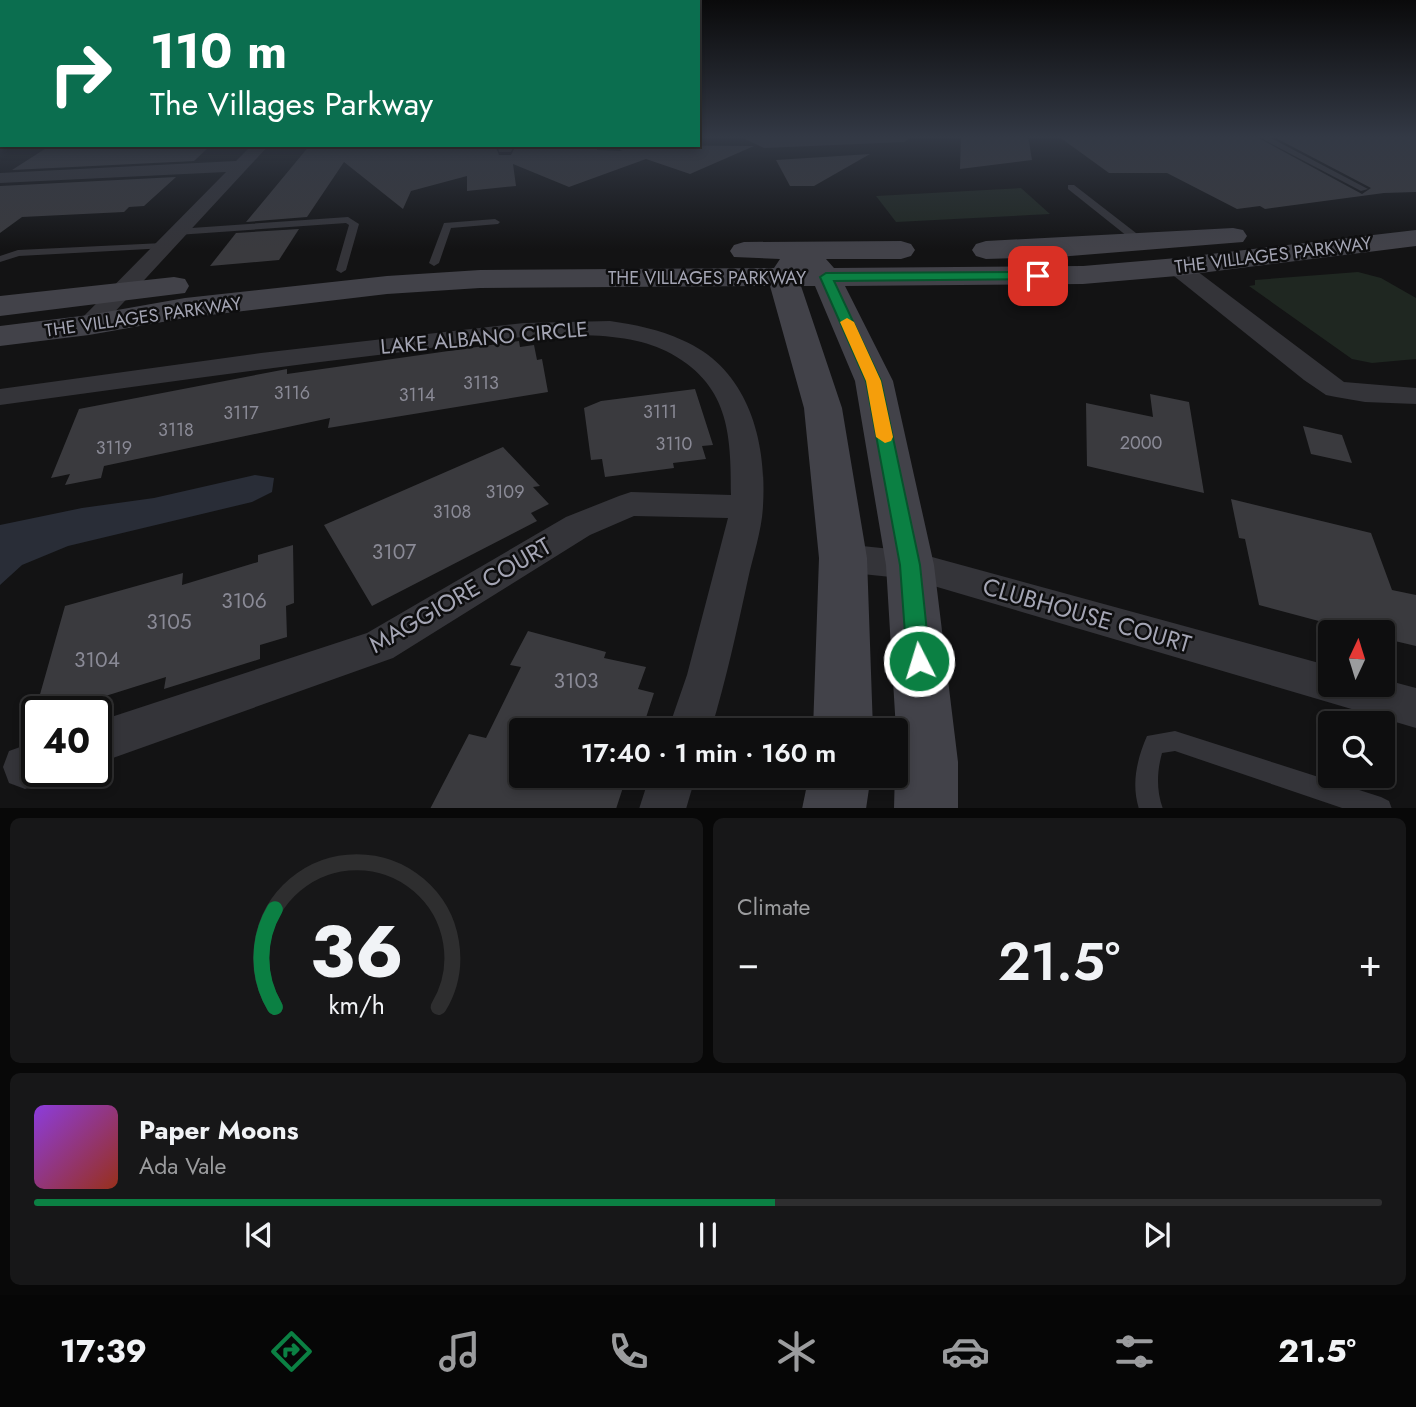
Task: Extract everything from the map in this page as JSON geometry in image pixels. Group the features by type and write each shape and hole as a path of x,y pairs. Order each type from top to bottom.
{"street":[{"path":"0,177 72,174"},
{"path":"89,325 124,292 170,239 234,174"},
{"name":"THE VILLAGES PARKWAY","path":"0,306 341,270 601,254 792,264 826,277 1083,275 1170,254 1416,216"},
{"name":"THE VILLAGES PARKWAY","path":"0,336 89,325 185,308 387,285 1058,248 1170,254 1416,238"},
{"path":"1058,248 1083,275"},
{"path":"1170,254 1312,374 1336,389 1365,394 1416,396"},
{"path":"792,264 823,408 843,558 843,718"},
{"path":"826,277 874,381 910,565 928,762 926,808"},
{"name":"LAKE ALBANO CIRCLE","path":"0,397 261,360 524,330 610,328 647,335 676,346 710,369 730,393 746,443 747,507 707,675 693,718"},
{"name":"MAGGIORE COURT","path":"112,738 379,646 578,526 631,504 747,507"},
{"name":"CLUBHOUSE COURT","path":"843,558 910,565 1318,680"},
{"name":"CLUBHOUSE COURT","path":"1377,697 1416,708"},
{"path":"662,808 669,788"},
{"path":"834,808 838,788"}],"lane":[{"path":"1336,174 1364,188"},
{"path":"1071,187 1170,254"},
{"path":"0,259 19,253 348,220 355,224 341,270"},
{"path":"434,263 447,225 495,222"},
{"path":"1152,808 1147,800 1149,754 1155,743 1175,741 1381,808"}],"shaded area":[{"path":"1021,188 1050,214 896,222 876,196"},
{"path":"1358,272 1381,278 1416,298 1416,359 1372,363 1352,359 1249,286 1255,285 1255,280"},
{"path":"255,475 274,478 272,492 252,502 68,546 22,565 0,585 0,525 82,508 154,498"}],"building":[{"path":"286,174 336,174 307,217 246,222"},
{"path":"359,174 514,174 516,186 467,191 467,176 411,191 403,209"},
{"path":"537,174 606,174 569,187"},
{"path":"783,174 836,174 814,186 790,186"},
{"path":"1168,174 1325,174 1362,194 1371,188 1344,174 1416,174 1416,192 1384,193 1265,209 1260,206 1237,209"},
{"path":"176,177 144,206 129,207 124,212 22,217 0,233 0,186"},
{"path":"299,229 279,260 210,266 236,233"},
{"path":"519,341 520,347 534,345 537,360 542,359 548,392 328,428 330,418 104,466 101,478 65,485 70,474 51,478 79,409 287,369 287,374"},
{"path":"695,389 713,445 702,446 706,459 673,463 674,468 605,477 602,459 591,460 584,408 601,401"},
{"path":"1150,394 1189,402 1204,493 1087,466 1086,403 1153,417"},
{"path":"1303,426 1342,435 1352,463 1311,454"},
{"path":"503,447 540,486 533,487 549,504 531,513 537,521 372,606 324,525"},
{"path":"1231,499 1371,533 1392,590 1416,595 1416,646 1395,641 1395,620 1318,621 1259,605 1245,539 1239,538"},
{"path":"293,545 294,603 286,606 287,637 260,645 260,659 164,689 166,677 106,696 40,696 65,606 183,573 182,585 258,562 258,555"},
{"path":"528,631 606,652 604,658 646,667 638,689 654,693 646,718 509,718 509,788 623,788 616,808 431,808 469,734 486,738 521,667 510,665"}],"slow traffic":[{"path":"847,322 874,381 885,437"}],"route":[{"path":"919,661 910,565 874,381 826,277 1038,276"}]}
